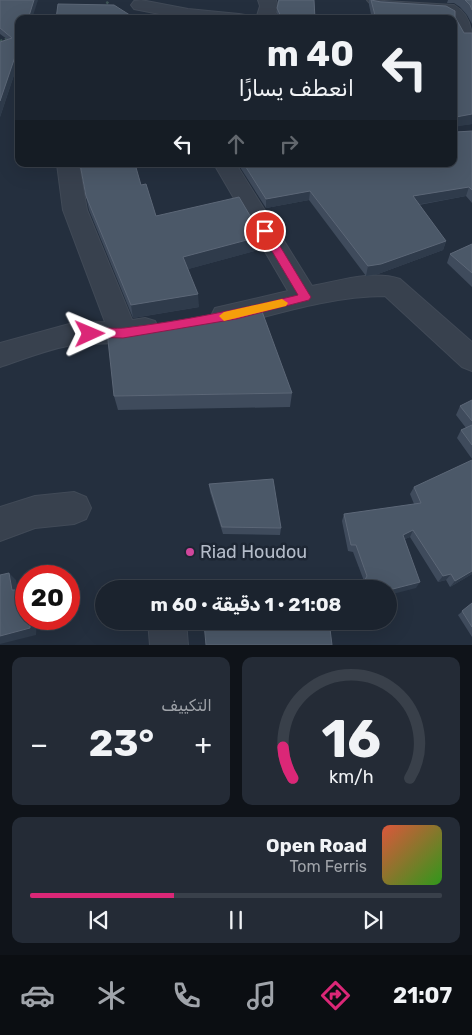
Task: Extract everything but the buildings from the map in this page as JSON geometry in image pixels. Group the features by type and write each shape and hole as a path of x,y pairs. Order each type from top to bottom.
{"lane":[{"path":"266,15 267,0"},
{"path":"376,0 380,4 386,5 448,9 456,15"},
{"path":"125,3 190,7 223,15"},
{"path":"125,3 149,15"},
{"path":"457,16 464,37"},
{"path":"68,167 75,210 123,333"},
{"path":"228,167 305,297"},
{"path":"198,321 305,297 368,286 391,286 472,359"},
{"path":"0,355 73,334 123,333 170,325"},
{"path":"0,524 35,512 74,508"},
{"path":"168,630 169,645"}],"path":[{"path":"102,12 125,3"},
{"path":"0,41 10,37"}],"slow traffic":[{"path":"224,316 282,303"}],"place":[{"name":"Riad Houdou","path":"190,552"}],"route":[{"path":"90,334 123,333 236,314 305,297 265,231"}]}
